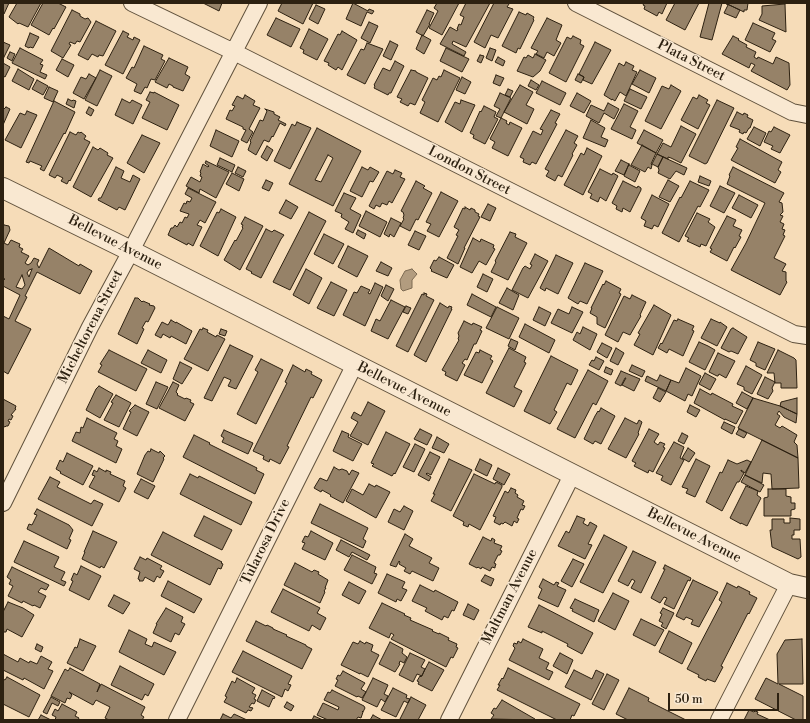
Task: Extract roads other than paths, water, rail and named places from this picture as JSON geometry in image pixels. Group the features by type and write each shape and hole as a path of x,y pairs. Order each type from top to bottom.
{"street":[{"name":"London Street","path":"132,3 234,52 794,334 807,336"},
{"name":"Micheltorena Street","path":"3,503 90,327 132,251 259,3"},
{"name":"Plata Street","path":"576,3 792,112 807,115"},
{"name":"Bellevue Avenue","path":"3,188 132,251 572,475 798,586"},
{"name":"Tularosa Drive","path":"177,720 355,364"},
{"name":"Maltman Avenue","path":"449,720 572,475"},
{"path":"719,720 798,586"}]}
